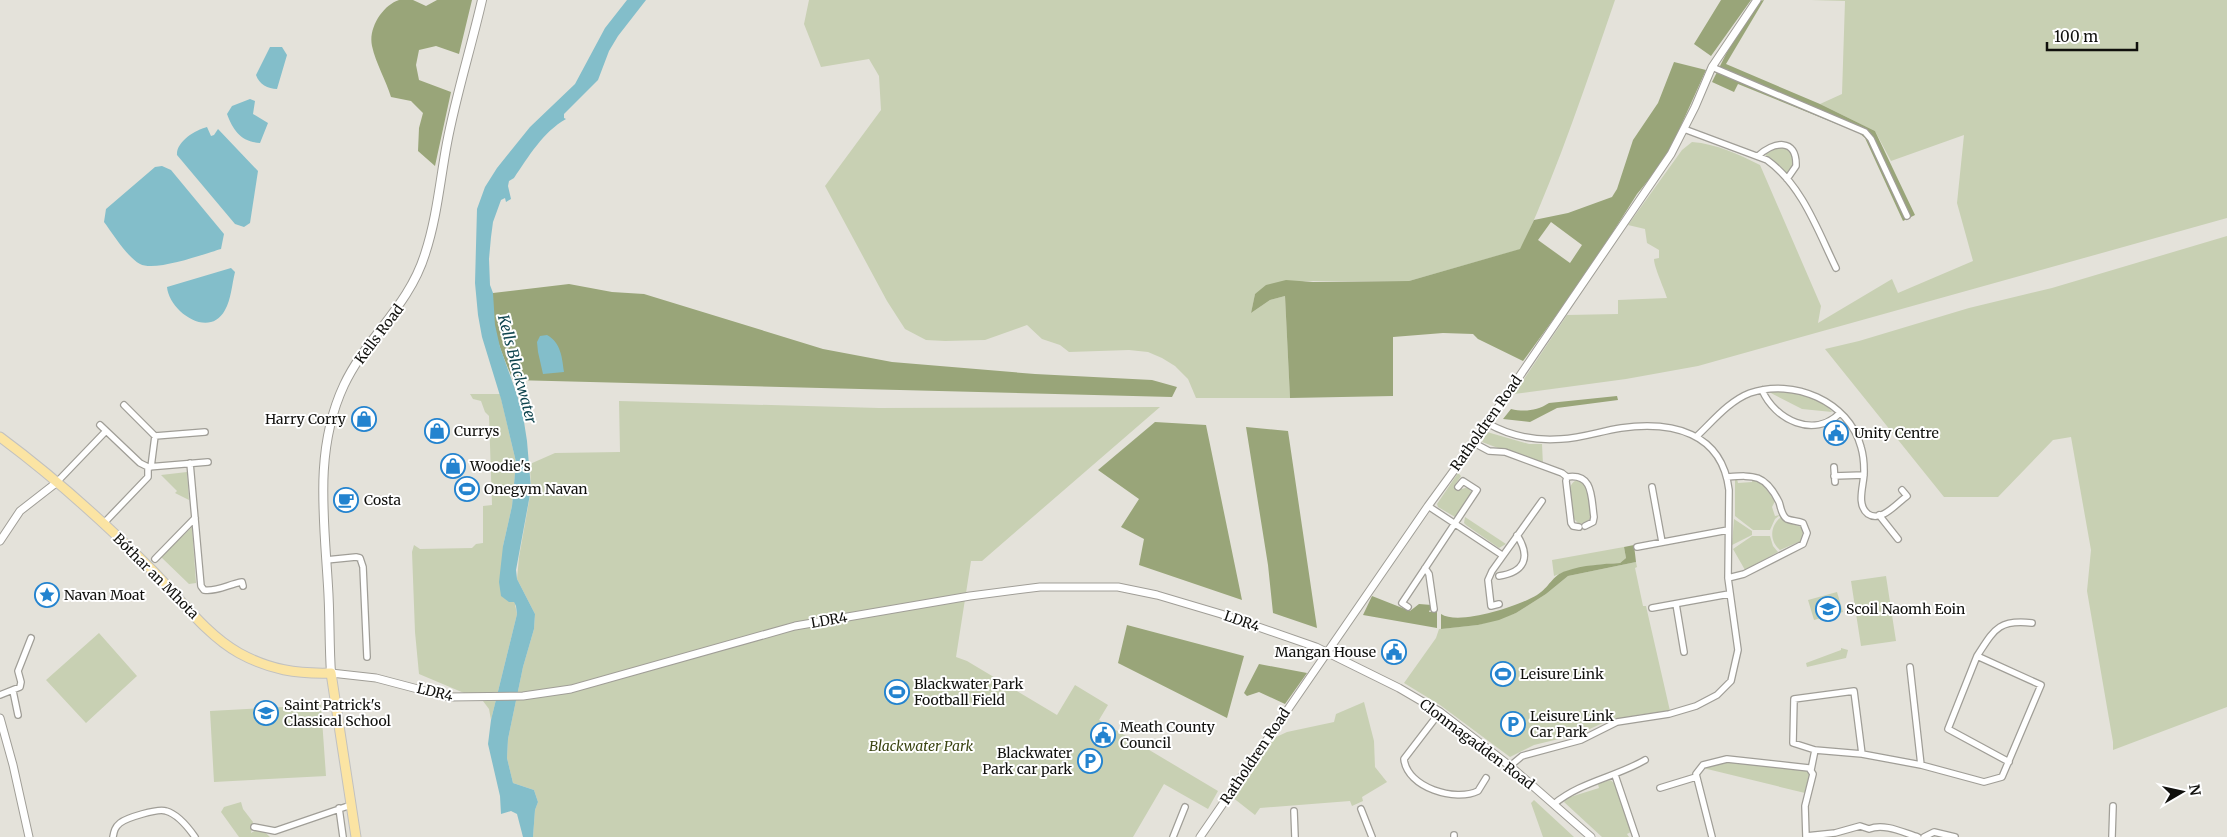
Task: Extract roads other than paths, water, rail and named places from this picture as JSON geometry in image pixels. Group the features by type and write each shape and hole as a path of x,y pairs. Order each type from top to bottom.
{"main road":[{"name":"Kells Road","path":"331,673 323,477 325,442 329,425 350,374 411,288 425,255 437,206 447,142 482,0"},
{"name":"Bóthar an Mhota","path":"3,439 56,482 134,552 211,631 232,649 250,659 283,671 331,673"},
{"path":"331,673 356,837"}],"street":[{"name":"Ratholdren Road","path":"1200,837 1327,651 1474,443 1671,154 1712,67 1757,0"},
{"path":"1712,67 1866,132 1871,138 1907,216"},
{"path":"1684,129 1758,156 1775,165 1787,179 1809,212 1836,268"},
{"path":"1758,156 1774,145 1784,144 1790,147 1794,152 1796,166 1787,179"},
{"path":"1697,436 1734,401 1762,390 1786,388 1800,390 1824,400 1840,413 1858,437 1862,448 1864,475 1861,501 1864,509 1869,514 1879,516 1898,539"},
{"path":"1762,390 1770,405 1793,422 1809,425 1826,424 1840,413"},
{"path":"124,405 155,436 205,432"},
{"path":"1487,423 1512,434 1548,440 1579,437 1621,428 1654,426 1670,427 1697,436 1716,454 1727,477 1730,511 1728,578 1738,650 1731,681 1717,695 1682,710 1617,722 1581,740 1526,754 1517,758 1510,766"},
{"path":"100,425 140,463 149,467 208,462"},
{"path":"0,541 20,511 56,482 106,431"},
{"path":"103,524 145,481 149,473 155,436"},
{"path":"1474,443 1485,450 1505,452 1562,473 1567,477 1573,476 1585,479 1589,483 1594,517 1593,522 1582,526 1573,526 1571,523 1567,477"},
{"path":"190,463 201,586 204,590"},
{"path":"1834,467 1834,479 1864,475"},
{"path":"1727,477 1752,475 1760,478 1778,501 1783,514 1790,520 1803,522 1807,533 1805,541 1744,574 1728,578"},
{"path":"1408,607 1402,604 1477,490 1463,480 1458,487"},
{"path":"1652,487 1662,542"},
{"path":"1879,516 1906,496 1902,490"},
{"path":"1499,604 1491,606 1488,580 1502,555 1542,501"},
{"path":"1428,506 1502,555"},
{"path":"155,558 195,518"},
{"path":"1637,547 1728,530"},
{"path":"1499,576 1514,572 1523,564 1522,544 1517,535"},
{"path":"326,560 360,558 363,567 367,657"},
{"path":"1425,568 1430,574 1434,609"},
{"path":"197,596 204,590 242,582 243,586"},
{"name":"LDR4","path":"331,673 376,678 448,697 491,698 523,696 571,689 791,627 970,596 1040,587 1105,586 1130,589 1221,614 1327,651"},
{"path":"1652,608 1729,594"},
{"path":"1676,604 1684,652"},
{"path":"2009,762 1948,729 1977,656 2000,626 2016,621 2032,623"},
{"path":"0,695 20,687 21,682 18,671 31,638"},
{"name":"Clonmagadden Road","path":"1327,651 1399,688 1440,712 1510,766 1591,837"},
{"path":"1862,754 1854,691 1794,699 1793,743 1815,750 1862,754 1921,765 1984,782 2002,777 2041,685 1977,656"},
{"path":"1910,667 1921,765"},
{"path":"13,691 18,715"},
{"path":"1440,712 1404,759 1408,771 1424,786 1436,791 1464,796 1478,791 1486,778"},
{"path":"0,718 13,765 29,837"},
{"path":"1815,750 1811,770 1812,779 1804,811 1806,836 1835,833 1860,826 1869,829 1876,826 1918,837"},
{"path":"1660,788 1696,774 1703,765 1727,759 1805,766 1811,770"},
{"path":"1554,804 1584,786 1615,775 1645,760"},
{"path":"1638,764 1642,770"},
{"path":"1696,774 1712,837"},
{"path":"1615,775 1636,837"},
{"path":"254,827 275,831 351,805"},
{"path":"2112,837 2113,806"},
{"path":"1182,837 1174,835 1185,807"},
{"path":"338,808 343,837"},
{"path":"113,837 116,827 123,821 162,810 171,813 186,825 195,837"},
{"path":"1361,810 1372,837"},
{"path":"1294,811 1296,837"},
{"path":"1869,829 1870,837"},
{"path":"1924,837 1934,832 1955,837"}],"water":[{"path":"627,0 646,0 618,36 609,51 598,80 564,114 566,119 543,138 514,178 509,181 508,186 511,199 506,202 505,198 501,200 493,222 491,237 489,259 490,285 493,293 495,325 500,347 522,409 531,489 516,570 517,579 535,614 534,629 523,667 508,739 507,758 513,783 534,790 538,802 535,810 533,837 523,837 517,814 511,811 501,814 500,796 488,744 491,720 517,614 514,602 509,602 501,596 499,582 503,546 512,506 516,462 501,399 482,337 478,315 475,283 477,209 485,187 497,168 530,127 575,84 605,28"},
{"path":"270,47 282,47 287,55 277,89 264,85 256,75"},
{"path":"250,99 255,101 253,114 268,123 260,143 243,138 235,130 227,114 232,106"},
{"path":"207,127 211,136 218,129 258,171 250,223 244,227 235,224 177,155 180,146 187,137"},
{"path":"162,166 171,170 224,234 221,249 168,264 147,266 135,261 120,245 104,222 106,209 155,167"},
{"path":"231,268 235,272 230,297 225,310 218,319 200,322 191,319 182,313 169,296 167,287"},
{"path":"547,335 558,346 564,372 543,374 537,342 540,336"}],"place":[{"name":"Harry Corry","path":"364,419"},
{"name":"Currys","path":"437,431"},
{"name":"Unity Centre","path":"1836,433"},
{"name":"Woodie's","path":"453,466"},
{"name":"Onegym Navan","path":"467,489"},
{"name":"Costa","path":"346,500"},
{"name":"Navan Moat","path":"47,595"},
{"name":"Scoil Naomh Eoin","path":"1828,609"},
{"name":"Mangan House","path":"1394,652"},
{"name":"Leisure Link","path":"1503,674"},
{"name":"Blackwater Park Football Field","path":"897,692"},
{"name":"Saint Patrick's Classical School","path":"266,713"},
{"name":"Leisure Link Car Park","path":"1513,724"},
{"name":"Meath County Council","path":"1103,735"},
{"name":"Blackwater Park car park","path":"1090,761"}],"water label":[{"name":"Kells Blackwater","path":"517,369"}],"park label":[{"name":"Blackwater Park","path":"921,746"}]}
